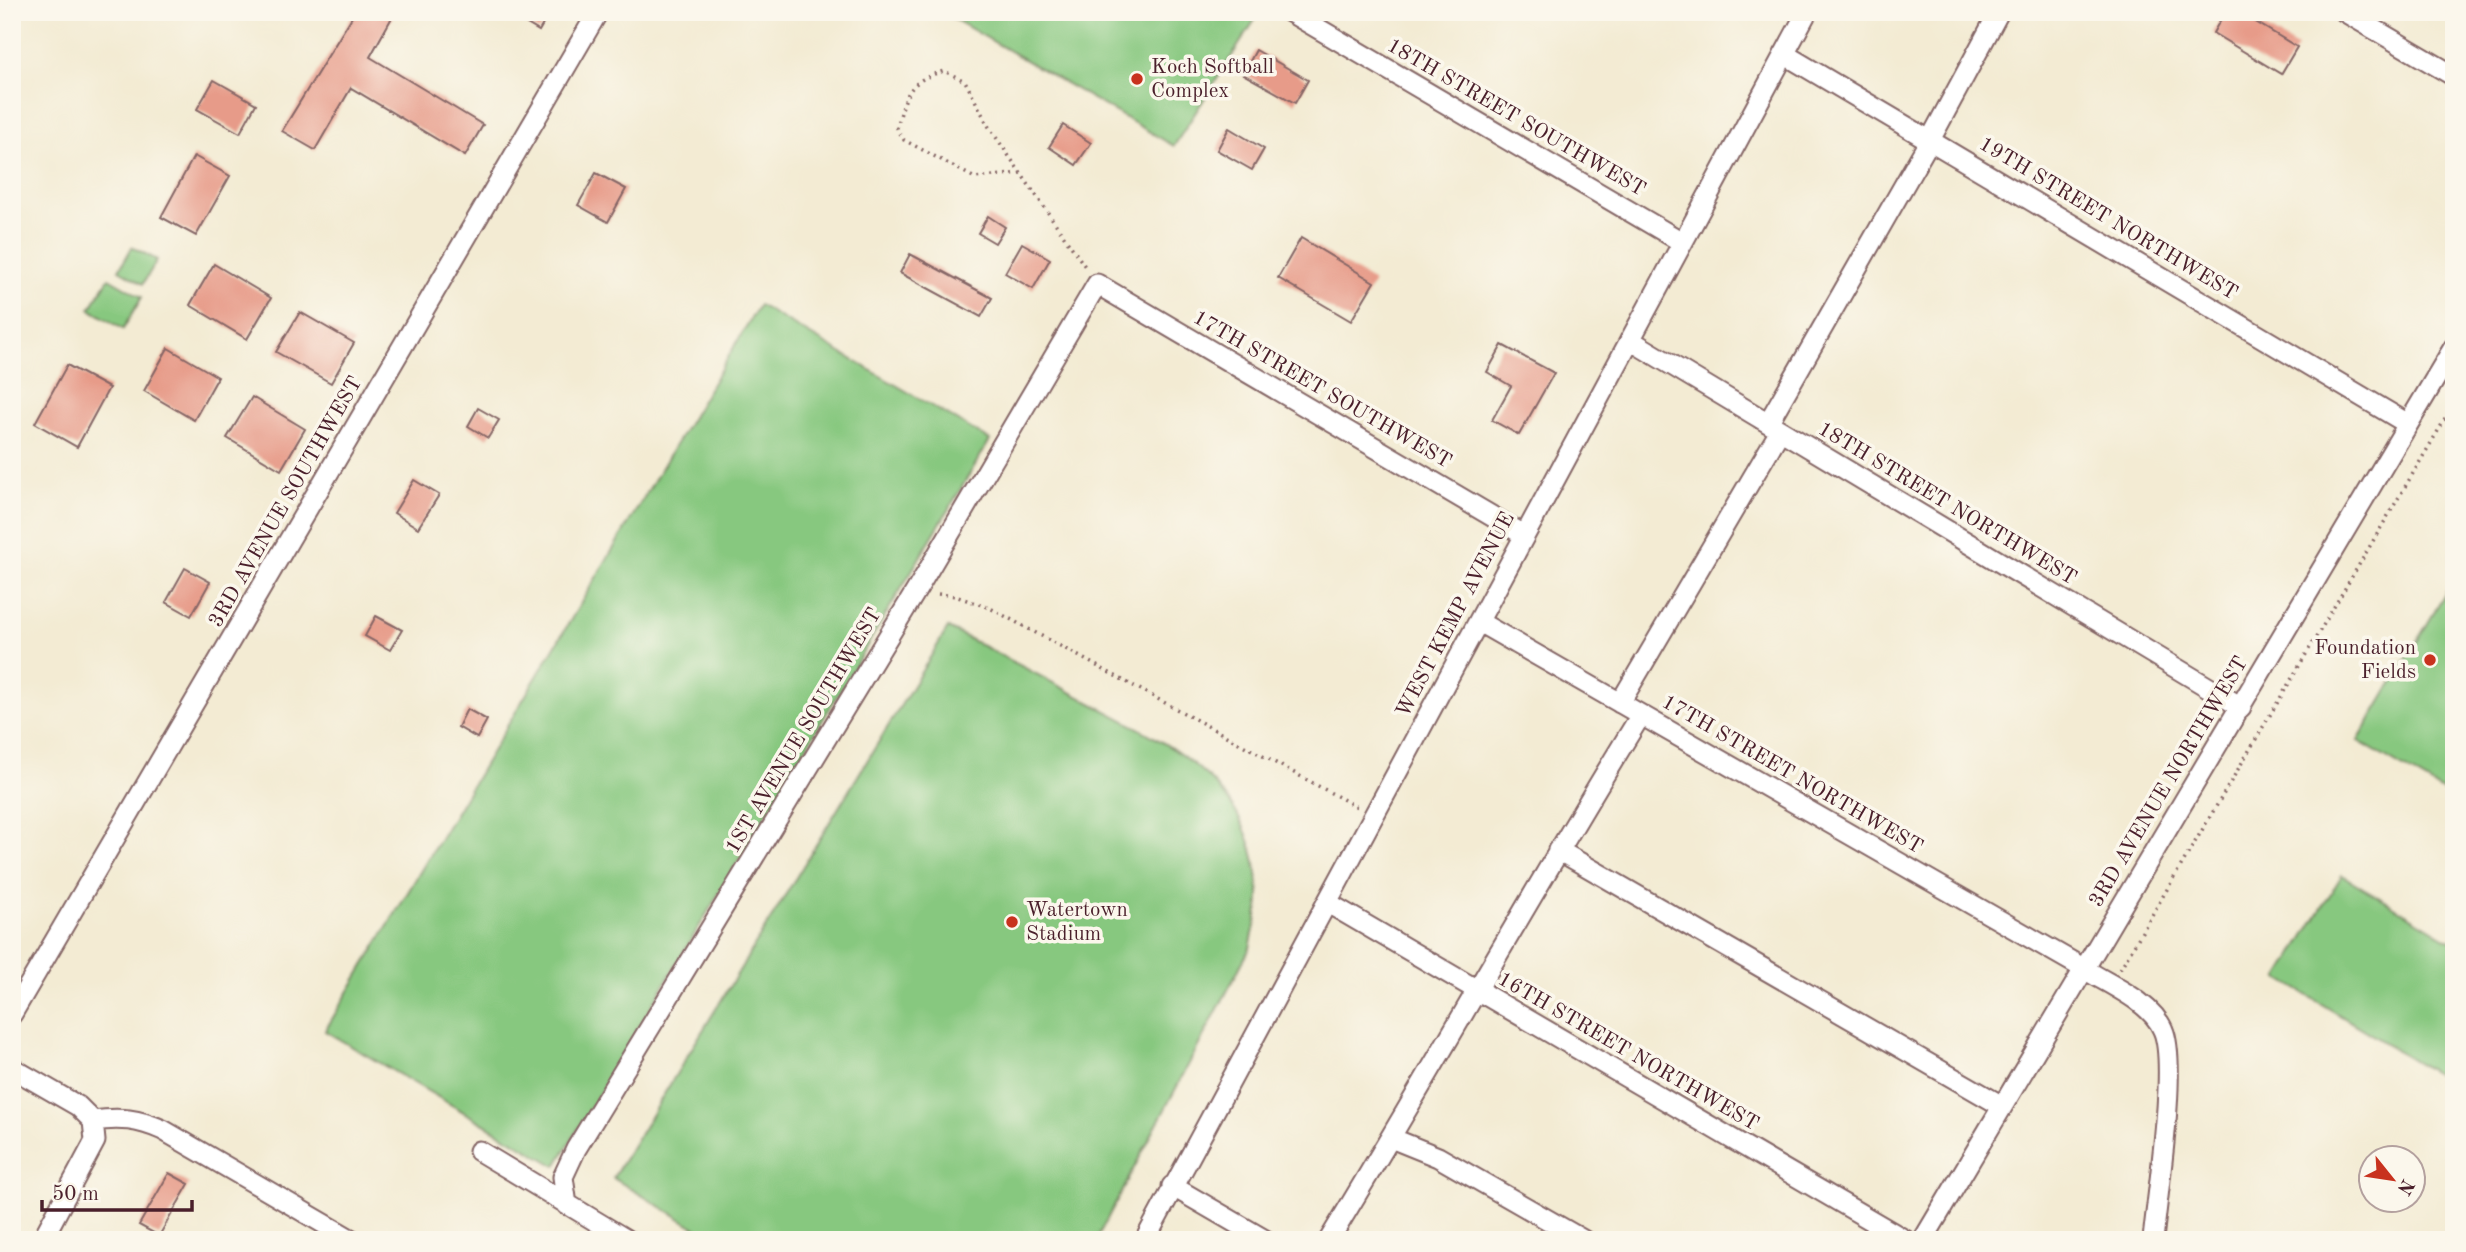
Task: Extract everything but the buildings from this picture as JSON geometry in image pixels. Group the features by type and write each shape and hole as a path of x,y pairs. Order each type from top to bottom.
{"street":[{"name":"3RD AVENUE SOUTHWEST","path":"12,1014 598,12"},
{"name":"18TH STREET SOUTHWEST","path":"1290,12 1682,242"},
{"name":"WEST KEMP AVENUE","path":"1144,1240 1807,12"},
{"path":"1620,703 1774,427 1999,12"},
{"path":"2345,12 2454,76"},
{"name":"19TH STREET NORTHWEST","path":"1784,54 2408,424"},
{"name":"17TH STREET SOUTHWEST","path":"1097,284 1524,534"},
{"name":"1ST AVENUE SOUTHWEST","path":"567,1205 563,1177 576,1149 916,591 1097,284"},
{"name":"18TH STREET NORTHWEST","path":"1630,340 2241,707"},
{"name":"3RD AVENUE NORTHWEST","path":"1923,1240 2454,347"},
{"name":"17TH STREET NORTHWEST","path":"1479,622 2083,968 2143,1006 2163,1029 2169,1066 2153,1240"},
{"path":"1329,1240 1558,850 1641,715"},
{"path":"1558,850 2002,1106"},
{"name":"16TH STREET NORTHWEST","path":"1328,903 1905,1240"},
{"path":"12,1068 78,1106 93,1121 94,1141 47,1238"},
{"path":"93,1121 118,1117 140,1119 352,1240"},
{"path":"1391,1138 1438,1157 1583,1240"},
{"path":"479,1151 625,1239"},
{"path":"1172,1186 1265,1240"}],"path":[{"path":"1021,173 975,178 904,140 897,128 905,98 918,78 944,71 965,81 989,127 1021,173 1097,284"},
{"path":"2110,985 2454,404"},
{"path":"916,591 955,596 990,608 1375,816"}],"green space":[{"name":"Koch Softball Complex","path":"942,12 1260,12 1174,146"},
{"path":"132,247 157,260 143,284 119,270"},
{"path":"109,278 142,297 123,329 90,309"},
{"path":"759,305 990,440 556,1166 325,1031"},
{"name":"Foundation Fields","path":"2454,579 2454,798 2358,741"},
{"name":"Watertown Stadium","path":"948,628 1156,738 1207,776 1227,799 1243,826 1254,858 1259,901 1250,948 1096,1240 716,1240 613,1178"},
{"path":"2342,875 2454,943 2454,1085 2279,978"}],"place":[{"name":"Koch Softball Complex","path":"1137,79"},
{"name":"Foundation Fields","path":"2430,660"},
{"name":"Watertown Stadium","path":"1012,922"}]}
